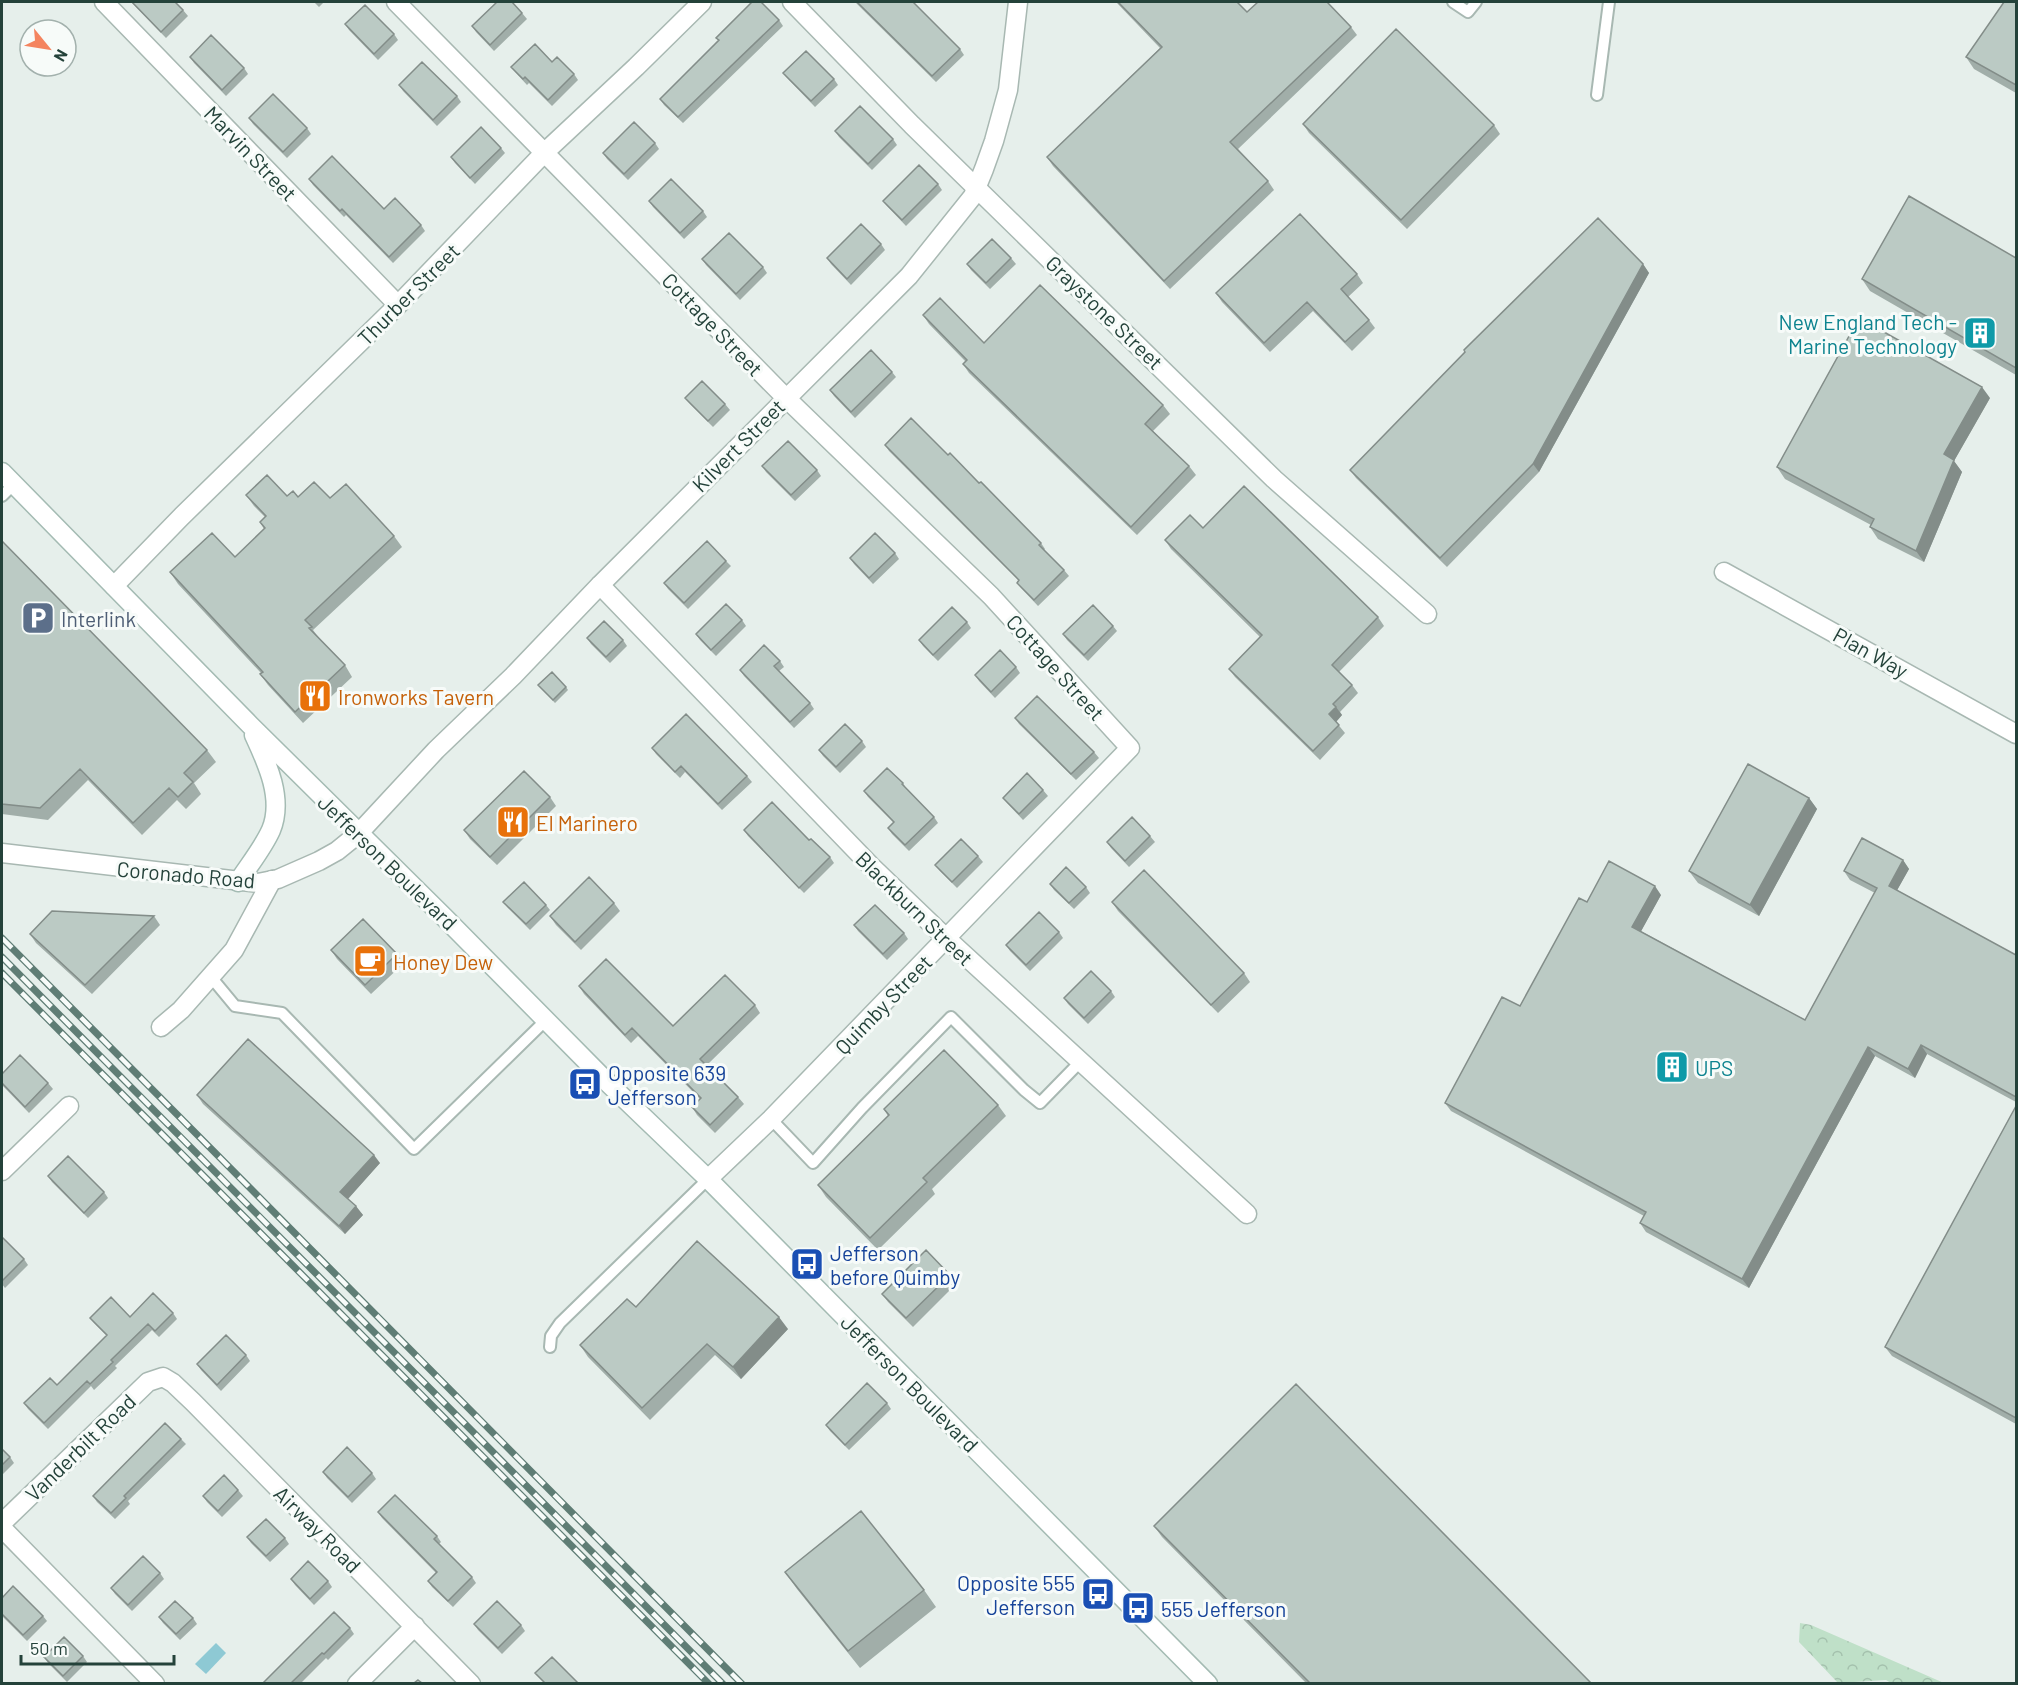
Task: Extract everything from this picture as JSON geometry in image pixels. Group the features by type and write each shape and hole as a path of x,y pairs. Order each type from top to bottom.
{"street":[{"name":"Marvin Street","path":"104,2 398,305"},
{"name":"Cottage Street","path":"396,2 786,398 991,596 1130,748"},
{"name":"Thurber Street","path":"114,586 182,516 398,305 545,152 702,2"},
{"name":"Graystone Street","path":"792,2 912,125 1274,479 1427,614"},
{"name":"Kilvert Street","path":"358,834 436,750 513,676 600,585 909,276 960,214 973,196 994,141 1008,90 1017,2"},
{"name":"Jefferson Boulevard","path":"6,484 114,586 358,834 444,917 608,1083 708,1179 1208,1683"},
{"name":"Plan Way","path":"1724,572 2016,734"},
{"name":"Blackburn Street","path":"600,585 871,866 947,939 1247,1214"},
{"path":"238,882 272,828 276,798 270,770 250,725"},
{"name":"Quimby Street","path":"708,1179 771,1119 1130,748"},
{"name":"Coronado Road","path":"2,853 258,883 296,872 337,851 358,834"},
{"path":"161,1027 181,1010 234,950 272,880"},
{"path":"2,1171 69,1106"},
{"name":"Vanderbilt Road","path":"2,1523 148,1382 162,1377"},
{"name":"Airway Road","path":"162,1377 173,1383 193,1402 471,1683"},
{"path":"2,1528 155,1683"},
{"path":"357,1683 415,1626"}],"lane":[{"path":"1454,2 1468,12 1476,2"},
{"path":"1597,95 1609,2"},
{"path":"211,978 235,1006 282,1013 414,1149 546,1020"},
{"path":"771,1119 813,1163 862,1108 951,1017 1040,1103 1080,1062"},
{"path":"550,1347 551,1336 560,1323 708,1179"}],"green space":[{"path":"1800,1623 1811,1625 1944,1683 1891,1683 1886,1680 1838,1683 1799,1642"}],"water":[{"path":"216,1643 226,1653 206,1674 195,1664"}],"building":[{"path":"132,2 175,2 183,10 161,32"},
{"path":"497,2 512,2 522,13 490,45 472,26"},
{"path":"752,2 761,2 779,20 678,117 660,99 719,40 716,38"},
{"path":"857,2 913,2 960,49 932,76"},
{"path":"1118,2 1237,2 1247,12 1258,2 1327,2 1351,27 1230,142 1268,181 1164,281 1047,157 1162,47"},
{"path":"2004,2 2016,2 2016,85 1966,57"},
{"path":"365,5 394,34 374,54 345,24"},
{"path":"1396,29 1494,125 1401,220 1303,124"},
{"path":"211,35 244,68 222,90 190,57"},
{"path":"535,44 552,62 557,57 574,74 548,100 525,77 523,79 511,67"},
{"path":"806,51 834,79 811,101 783,73"},
{"path":"422,62 457,96 433,120 399,85"},
{"path":"273,94 307,128 283,152 249,118"},
{"path":"860,106 893,139 868,164 835,131"},
{"path":"634,122 655,143 624,174 603,153"},
{"path":"481,127 501,148 470,178 451,157"},
{"path":"332,156 384,209 395,198 421,225 389,257 309,179"},
{"path":"919,165 938,184 902,220 883,201"},
{"path":"671,179 703,211 680,233 649,201"},
{"name":"New England Tech - Marine Technology","path":"1909,196 2016,258 2016,368 1862,279"},
{"path":"1300,214 1357,274 1341,289 1369,320 1345,342 1307,302 1264,343 1216,293"},
{"path":"1598,218 1643,264 1533,464 1440,558 1350,470 1465,352 1464,350"},
{"path":"861,224 881,244 847,279 827,258"},
{"path":"729,233 763,267 736,294 702,259"},
{"path":"992,239 1011,258 986,283 967,264"},
{"path":"1040,285 1163,405 1145,424 1189,466 1131,527 963,364 967,360 923,315 940,298 984,343"},
{"path":"1859,318 1982,387 1944,454 1954,460 1916,551 1870,527 1874,519 1777,467"},
{"path":"871,350 892,372 851,412 830,390"},
{"path":"702,381 725,404 708,421 685,398"},
{"path":"911,418 948,455 950,453 979,483 981,482 1064,570 1034,600 1017,583 1019,580 885,445"},
{"path":"788,441 817,470 791,495 762,466"},
{"path":"267,475 287,496 293,491 298,497 314,482 330,498 346,484 394,536 305,620 312,627 309,628 345,665 295,712 260,674 263,672 170,572 212,533 235,557 265,528 260,522 266,516 246,495"},
{"path":"1244,486 1378,617 1332,665 1352,685 1333,704 1336,707 1329,714 1339,725 1313,751 1229,669 1262,635 1165,540 1190,515 1203,528"},
{"path":"875,533 895,553 869,578 850,558"},
{"name":"Interlink","path":"2,541 207,750 184,773 193,782 178,797 169,788 133,823 80,769 40,808 2,804"},
{"path":"707,541 726,561 684,603 664,583"},
{"path":"726,604 742,620 711,650 696,634"},
{"path":"1093,605 1113,626 1084,655 1063,634"},
{"path":"952,607 967,622 933,655 919,640"},
{"path":"604,621 623,640 606,657 587,638"},
{"path":"764,645 780,661 774,666 810,703 790,722 740,670"},
{"path":"1000,650 1016,667 991,692 975,675"},
{"path":"552,672 566,687 553,700 538,685"},
{"path":"1037,696 1094,752 1071,774 1015,718"},
{"path":"686,714 747,776 718,804 681,766 675,772 652,748"},
{"path":"845,724 862,741 836,767 819,750"},
{"path":"1748,764 1809,798 1750,905 1689,871"},
{"path":"887,768 934,817 905,845 888,828 894,822 864,791"},
{"name":"El Marinero","path":"524,771 550,797 490,857 464,830"},
{"path":"1027,773 1043,790 1019,814 1003,798"},
{"path":"772,802 809,840 811,839 830,857 799,888 744,830"},
{"path":"1132,817 1150,836 1125,861 1107,842"},
{"name":"UPS","path":"1862,838 1903,860 1889,886 2016,955 2016,1097 1921,1045 1908,1069 1868,1047 1742,1279 1640,1223 1646,1212 1445,1103 1502,997 1520,1006 1579,898 1587,902 1609,861 1655,886 1632,927 1805,1020 1877,888 1844,871"},
{"path":"961,839 978,856 952,882 935,865"},
{"path":"1066,867 1086,887 1069,903 1050,884"},
{"path":"1144,870 1244,973 1211,1005 1112,902"},
{"path":"589,877 614,903 575,942 550,916"},
{"path":"524,882 546,905 526,924 503,902"},
{"path":"875,905 904,933 883,954 854,925"},
{"path":"52,911 154,916 85,985 30,934"},
{"path":"1039,912 1059,932 1026,965 1006,945"},
{"name":"Honey Dew","path":"363,919 397,954 365,985 331,950"},
{"path":"606,959 673,1026 725,975 755,1005 700,1059 738,1097 710,1125 692,1107 701,1098 632,1028 625,1035 579,986"},
{"path":"1091,971 1111,991 1084,1018 1064,998"},
{"path":"248,1039 374,1155 340,1192 356,1206 339,1226 197,1095"},
{"path":"944,1050 998,1105 923,1178 927,1182 870,1238 818,1185 889,1115 884,1109"},
{"path":"20,1055 48,1083 25,1107 2,1083 2,1074"},
{"path":"2016,1106 2016,1418 1885,1347"},
{"path":"68,1156 104,1192 84,1213 48,1176"},
{"path":"2,1237 24,1259 2,1281"},
{"path":"697,1241 779,1317 733,1367 707,1344 642,1408 580,1345 627,1299 636,1307"},
{"path":"926,1250 950,1275 906,1318 882,1294"},
{"path":"153,1293 173,1313 155,1331 148,1324 90,1384 87,1381 44,1423 24,1403 50,1378 57,1385 107,1335 90,1318 111,1297 130,1317"},
{"path":"226,1335 246,1355 217,1385 197,1364"},
{"path":"867,1383 887,1403 845,1445 826,1425"},
{"path":"1296,1384 1591,1683 1310,1683 1154,1526"},
{"path":"165,1423 181,1439 124,1496 126,1498 111,1513 93,1496"},
{"path":"347,1447 372,1473 348,1497 323,1472"},
{"path":"2,1449 10,1457 2,1465"},
{"path":"224,1475 238,1490 218,1511 203,1496"},
{"path":"395,1495 437,1536 434,1539 472,1577 448,1601 428,1581 437,1572 378,1512"},
{"path":"861,1511 924,1590 848,1651 785,1572"},
{"path":"266,1519 285,1538 266,1556 247,1537"},
{"path":"143,1556 160,1573 128,1605 111,1588"},
{"path":"308,1561 328,1581 310,1599 291,1579"},
{"path":"13,1586 43,1616 23,1635 2,1614 2,1598"},
{"path":"175,1601 193,1618 176,1634 159,1617"},
{"path":"497,1601 521,1625 498,1648 474,1624"},
{"path":"334,1612 350,1628 324,1654 322,1653 291,1683 263,1683"},
{"path":"64,1637 83,1656 63,1676 44,1657"},
{"path":"552,1657 578,1683 545,1683 535,1673"}],"railway":[{"path":"2,938 742,1684"},
{"path":"2,957 723,1684"},
{"path":"2,973 709,1684"}],"place":[{"name":"New England Tech - Marine Technology","path":"1980,333"},
{"name":"Interlink","path":"38,618"},
{"name":"Ironworks Tavern","path":"315,696"},
{"name":"El Marinero","path":"513,822"},
{"name":"Honey Dew","path":"370,961"},
{"name":"UPS","path":"1672,1067"},
{"name":"Opposite 639 Jefferson","path":"585,1084"},
{"name":"Jefferson before Quimby","path":"807,1264"},
{"name":"Opposite 555 Jefferson","path":"1098,1594"},
{"name":"555 Jefferson","path":"1138,1608"}]}
